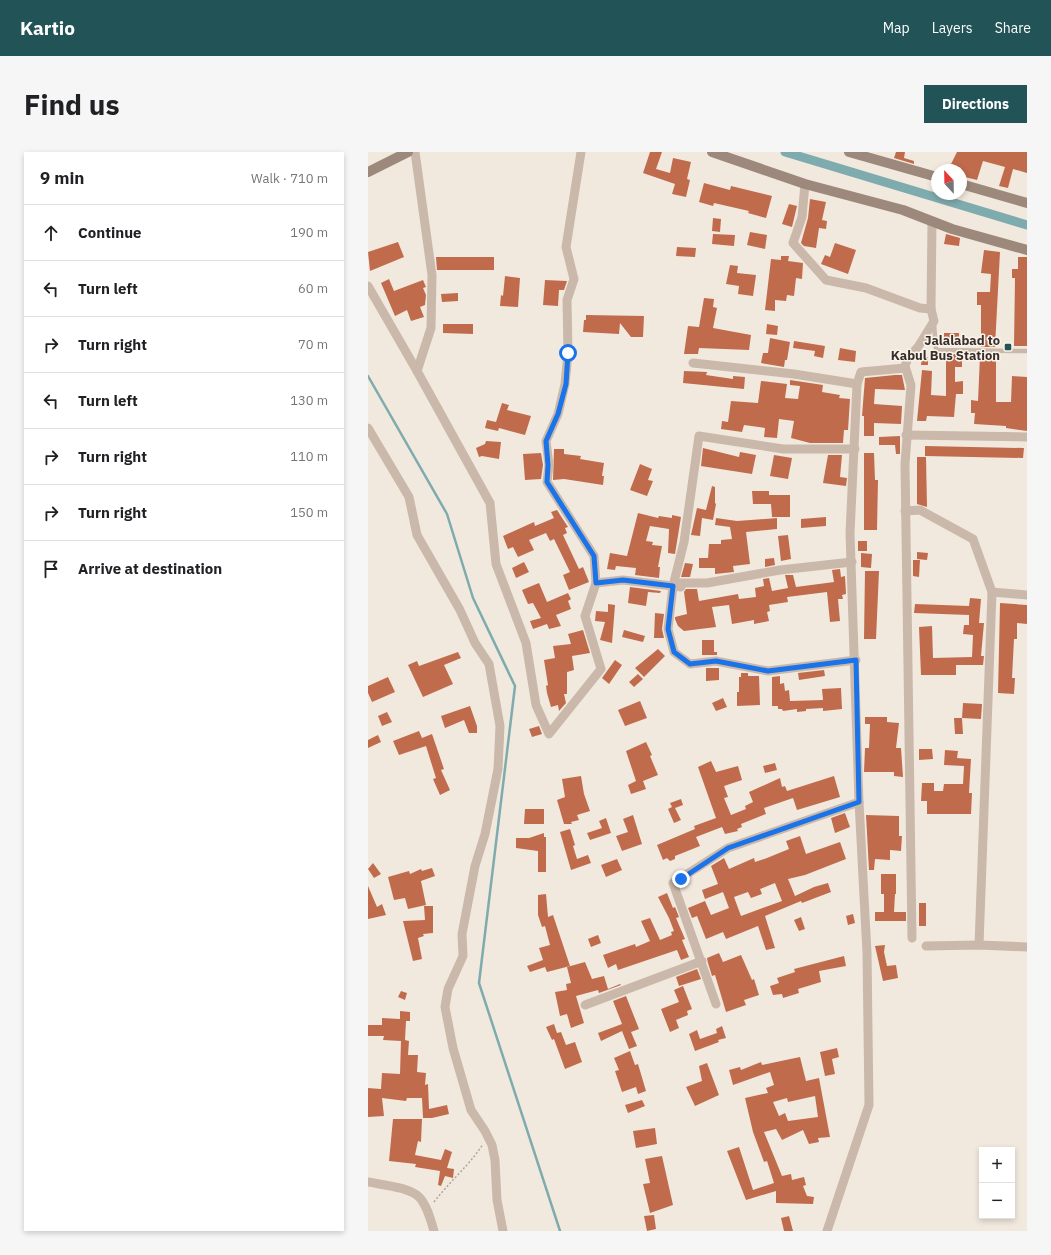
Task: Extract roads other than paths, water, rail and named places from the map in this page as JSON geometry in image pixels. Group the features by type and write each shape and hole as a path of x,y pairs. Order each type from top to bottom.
{"street":[{"path":"368,172 408,152"},
{"path":"414,152 432,275 431,328 417,371"},
{"path":"368,286 417,371 490,504 496,564 526,642 536,705 549,734 601,669 585,616 596,583 594,556 547,482 548,465 546,441 558,414 566,384 568,353 567,300 574,279 566,247 581,152"},
{"path":"712,152 805,184 903,210 952,229 1027,250"},
{"path":"850,152 931,175"},
{"path":"805,184 802,217 792,243 826,280 866,288 920,308 931,309"},
{"path":"967,186 1027,203"},
{"path":"912,938 905,511 906,435 911,385 905,368 908,358 918,347 934,322 931,309 932,222"},
{"path":"693,363 794,374 857,384"},
{"path":"827,1231 869,1105 867,953 859,802 856,660 850,533 857,384 861,372 905,368"},
{"path":"368,428 409,496 417,534 460,610 475,643 489,664 500,726 498,769 485,834 475,866 462,934 463,956 448,989 445,1007 453,1048 471,1110 488,1136 492,1145 495,1160 497,1200 503,1231"},
{"path":"906,435 1027,437"},
{"path":"855,449 783,450 700,436 684,542 673,586 668,629 674,652 690,664 716,661 768,671 856,660"},
{"path":"905,511 920,510 973,539 992,592 979,945"},
{"path":"596,583 623,580 681,587 681,583 707,583 780,570 852,562"},
{"path":"992,592 1027,595"},
{"path":"716,1004 702,961 673,883 728,848 859,802"},
{"path":"926,946 979,945 1027,947"},
{"path":"585,1005 702,961"},
{"path":"368,1182 401,1188 419,1197 427,1211 434,1231"}],"lane":[{"path":"934,322 936,350 1027,351"}],"waterway":[{"path":"785,152 1027,225"},
{"path":"368,376 447,514 473,598 515,686 479,983 560,1231"}],"place":[{"name":"Jalalabad to Kabul Bus Station","path":"1008,347"}]}
